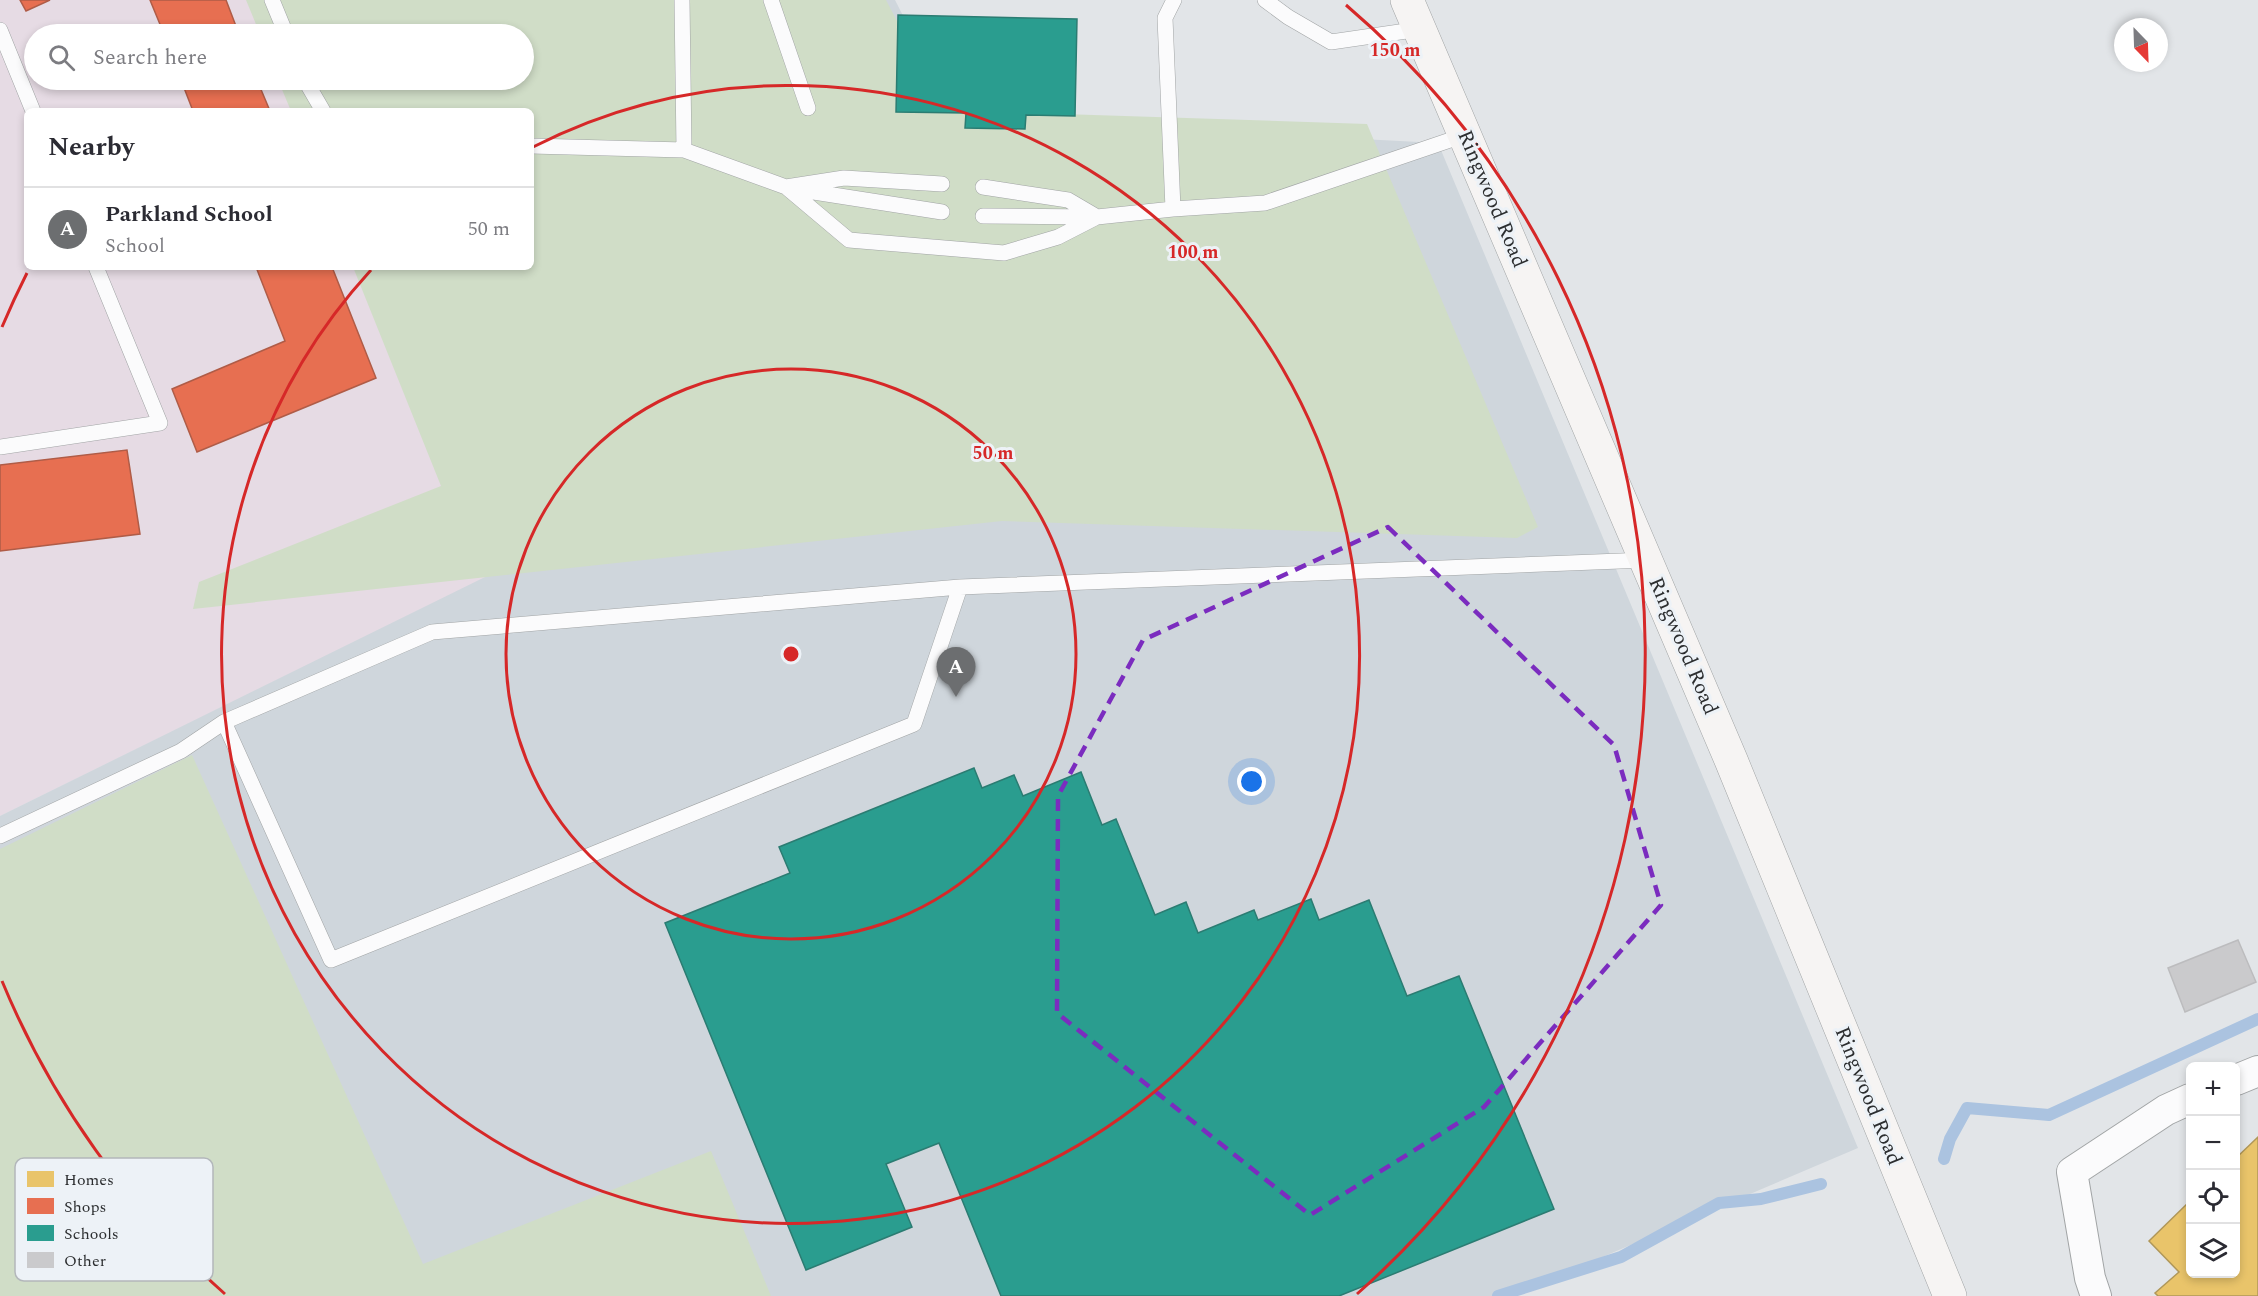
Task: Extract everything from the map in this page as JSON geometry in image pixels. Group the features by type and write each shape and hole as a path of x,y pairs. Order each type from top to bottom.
{"street":[{"name":"Ringwood Road","path":"1413,14 1735,770 1950,1296"},
{"path":"2240,1078 2258,1071"},
{"path":"2096,1296 2090,1278 2072,1172 2166,1110 2186,1102"}],"lane":[{"path":"272,0 282,24"},
{"path":"682,0 684,150"},
{"path":"771,0 808,108"},
{"path":"1173,209 1165,18 1174,0"},
{"path":"1265,0 1288,17 1331,42 1413,14"},
{"path":"0,30 24,89"},
{"path":"24,90 32,108"},
{"path":"311,90 321,108"},
{"path":"983,216 1097,217 1265,203 1465,135"},
{"path":"534,146 684,150 786,187 942,212"},
{"path":"786,187 844,178 942,184"},
{"path":"786,187 849,240 1004,253 1058,237 1097,217"},
{"path":"983,187 1068,200 1097,217"},
{"path":"0,447 160,423 97,270"},
{"path":"0,836 181,751 224,722 432,632 960,587 1646,560"},
{"path":"224,722 331,960 914,724 960,587"}],"highlighted area":[{"path":"1388,527 1614,745 1661,905 1484,1107 1310,1215 1057,1013 1058,796 1143,640"}],"shaded area":[{"path":"0,0 258,0 267,24 24,24 24,90 293,90 300,108 24,108 24,270 364,270 485,578 0,816"},
{"path":"258,0 895,0 955,118 1438,143 1858,1148 1511,1296 0,1296 0,816 485,577 531,270 534,270 534,108 530,108 526,90 534,90 534,24 446,24"}],"green space":[{"path":"246,0 886,0 944,110 1367,124 1538,527 1517,538 1002,521 193,609 199,582 441,486 354,270 534,270 534,108 290,108 282,90 534,90 534,24 256,24"},
{"path":"192,755 423,1264 711,1151 771,1296 0,1296 0,849"}],"building: Homes":[{"path":"2258,1137 2258,1296 2158,1296 2155,1293 2179,1272 2149,1241 2186,1205 2186,1278 2240,1278 2240,1154"}],"building: Shops":[{"path":"20,0 50,0 26,11"},
{"path":"150,0 226,0 235,24 160,24"},
{"path":"185,90 261,90 269,108 192,108"},
{"path":"257,270 333,270 376,378 197,452 172,389 285,341"},
{"path":"127,450 140,534 0,551 0,465"}],"building: Schools":[{"path":"898,15 1077,19 1075,116 1026,115 1025,129 965,128 966,113 896,112"},
{"path":"974,768 982,788 1014,775 1023,796 1081,772 1102,825 1116,819 1155,915 1186,902 1198,933 1254,910 1258,920 1311,899 1319,920 1369,900 1407,996 1459,976 1554,1209 1339,1296 1001,1296 939,1143 886,1164 912,1227 806,1270 665,923 790,873 779,847"}],"building: Other":[{"path":"2238,940 2256,982 2185,1012 2168,968"}],"waterway":[{"path":"1944,1159 1950,1139 1967,1108 2049,1115 2258,1019"},
{"path":"1498,1296 1621,1257 1719,1203 1761,1199 1821,1184"}],"place":[{"name":"Parkland School","path":"956,697"}]}
